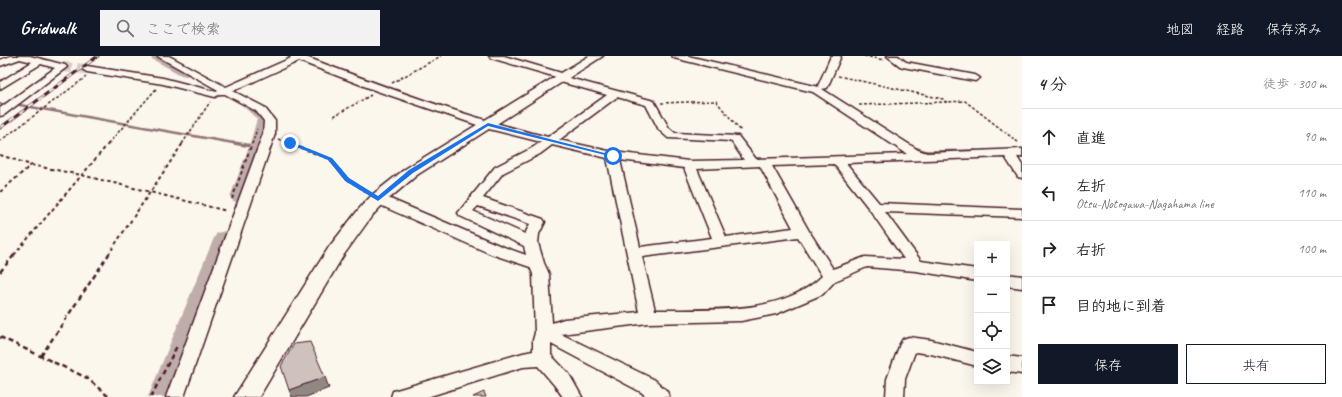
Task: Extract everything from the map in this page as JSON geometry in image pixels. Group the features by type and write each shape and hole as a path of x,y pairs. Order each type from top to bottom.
{"main road":[{"path":"246,397 336,252 365,213 378,199 411,172 597,56"}],"street":[{"path":"0,63 19,56 62,67 0,113"},
{"path":"162,56 221,92 260,109 270,120 269,134 175,397"},
{"path":"494,56 650,103 655,109 667,133 672,136 734,138 758,163 830,277"},
{"path":"678,56 817,90 914,153 928,157"},
{"path":"823,86 836,56"},
{"path":"892,56 903,64 975,78"},
{"path":"92,69 163,80 221,92 298,57 381,89 488,125 613,156 689,165 1022,153"},
{"path":"0,86 38,62"},
{"path":"531,243 465,213 499,170 550,141 616,94"},
{"path":"1009,154 1022,174"},
{"path":"613,156 648,317"},
{"path":"838,160 875,207 916,266"},
{"path":"689,165 721,242"},
{"path":"378,199 461,236 496,250 536,263"},
{"path":"475,200 538,222 532,234 531,243 540,274 544,333 542,340 542,358 562,380 573,397"},
{"path":"875,207 1022,213"},
{"path":"461,236 477,219"},
{"path":"634,253 802,232"},
{"path":"544,333 564,326 648,317 741,315 776,308 817,290 830,277 865,262 916,266 974,275"},
{"path":"1010,280 1022,282"},
{"path":"544,333 648,386 660,397"},
{"path":"895,397 896,379 909,344 931,347 974,358"},
{"path":"400,397 523,360 542,358"},
{"path":"1010,364 1022,366"}],"path":[{"path":"0,141 92,69"},
{"path":"828,74 943,99 946,102"},
{"path":"0,272 163,80"},
{"path":"41,356 150,192 221,92"},
{"path":"650,103 716,101 742,133 734,138"},
{"path":"852,105 965,102 1022,145"},
{"path":"230,204 258,125"},
{"path":"269,134 330,159 347,179 378,199"},
{"path":"0,155 30,165 81,175 227,211 225,218"},
{"path":"0,192 30,165"},
{"path":"0,337 87,378 109,397"},
{"path":"151,397 180,341"}],"building":[{"path":"310,342 325,377 289,390 281,366 294,344"},
{"path":"484,392 486,397 473,397"}],"waterway":[{"path":"157,56 186,72"},
{"path":"0,104 14,104 239,144"},
{"path":"240,197 258,147 266,118 251,106"},
{"path":"234,143 258,147"},
{"path":"914,148 926,152 975,151"},
{"path":"162,397 225,238"}],"tunnel":[{"path":"62,67 87,69"}],"railway":[{"path":"0,128 98,56"}],"route":[{"path":"290,143 330,159 347,179 378,199 411,172 488,125 613,156"}]}
